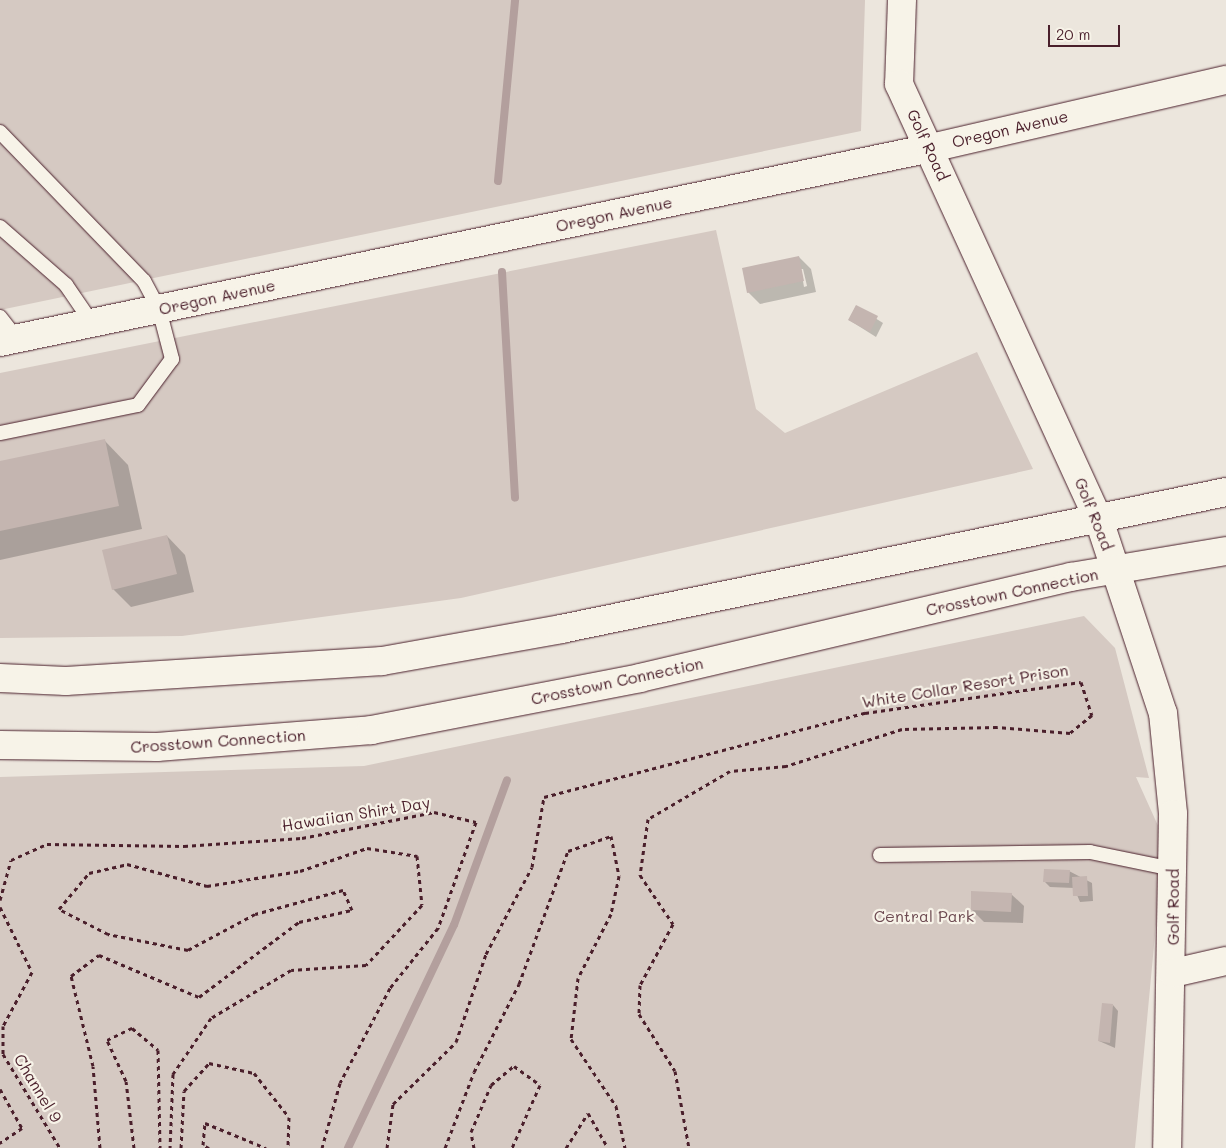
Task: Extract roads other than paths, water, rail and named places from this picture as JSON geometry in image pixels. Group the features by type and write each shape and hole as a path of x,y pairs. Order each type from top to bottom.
{"main road":[{"name":"Golf Road","path":"902,0 899,84 1099,520 1163,713 1170,756 1173,869 1173,973 1167,1148"},
{"name":"Oregon Avenue","path":"9,340 930,148 1226,80"},
{"path":"0,678 76,680 382,660 571,628 1099,520 1226,492"},
{"name":"Crosstown Connection","path":"0,745 157,747 371,730 640,678 1033,586 1226,551"},
{"path":"1173,973 1226,961"}],"lane":[{"path":"0,132 144,281 159,309 172,359 138,405 0,433"},
{"path":"0,226 66,285 92,323"},
{"path":"0,317 9,340"},
{"path":"880,855 1090,852 1173,869"}],"waterway":[{"path":"498,181 515,0"},
{"path":"502,272 515,498"},
{"path":"348,1148 454,925 507,780"}],"park label":[{"name":"Central Park","path":"924,916"}]}
